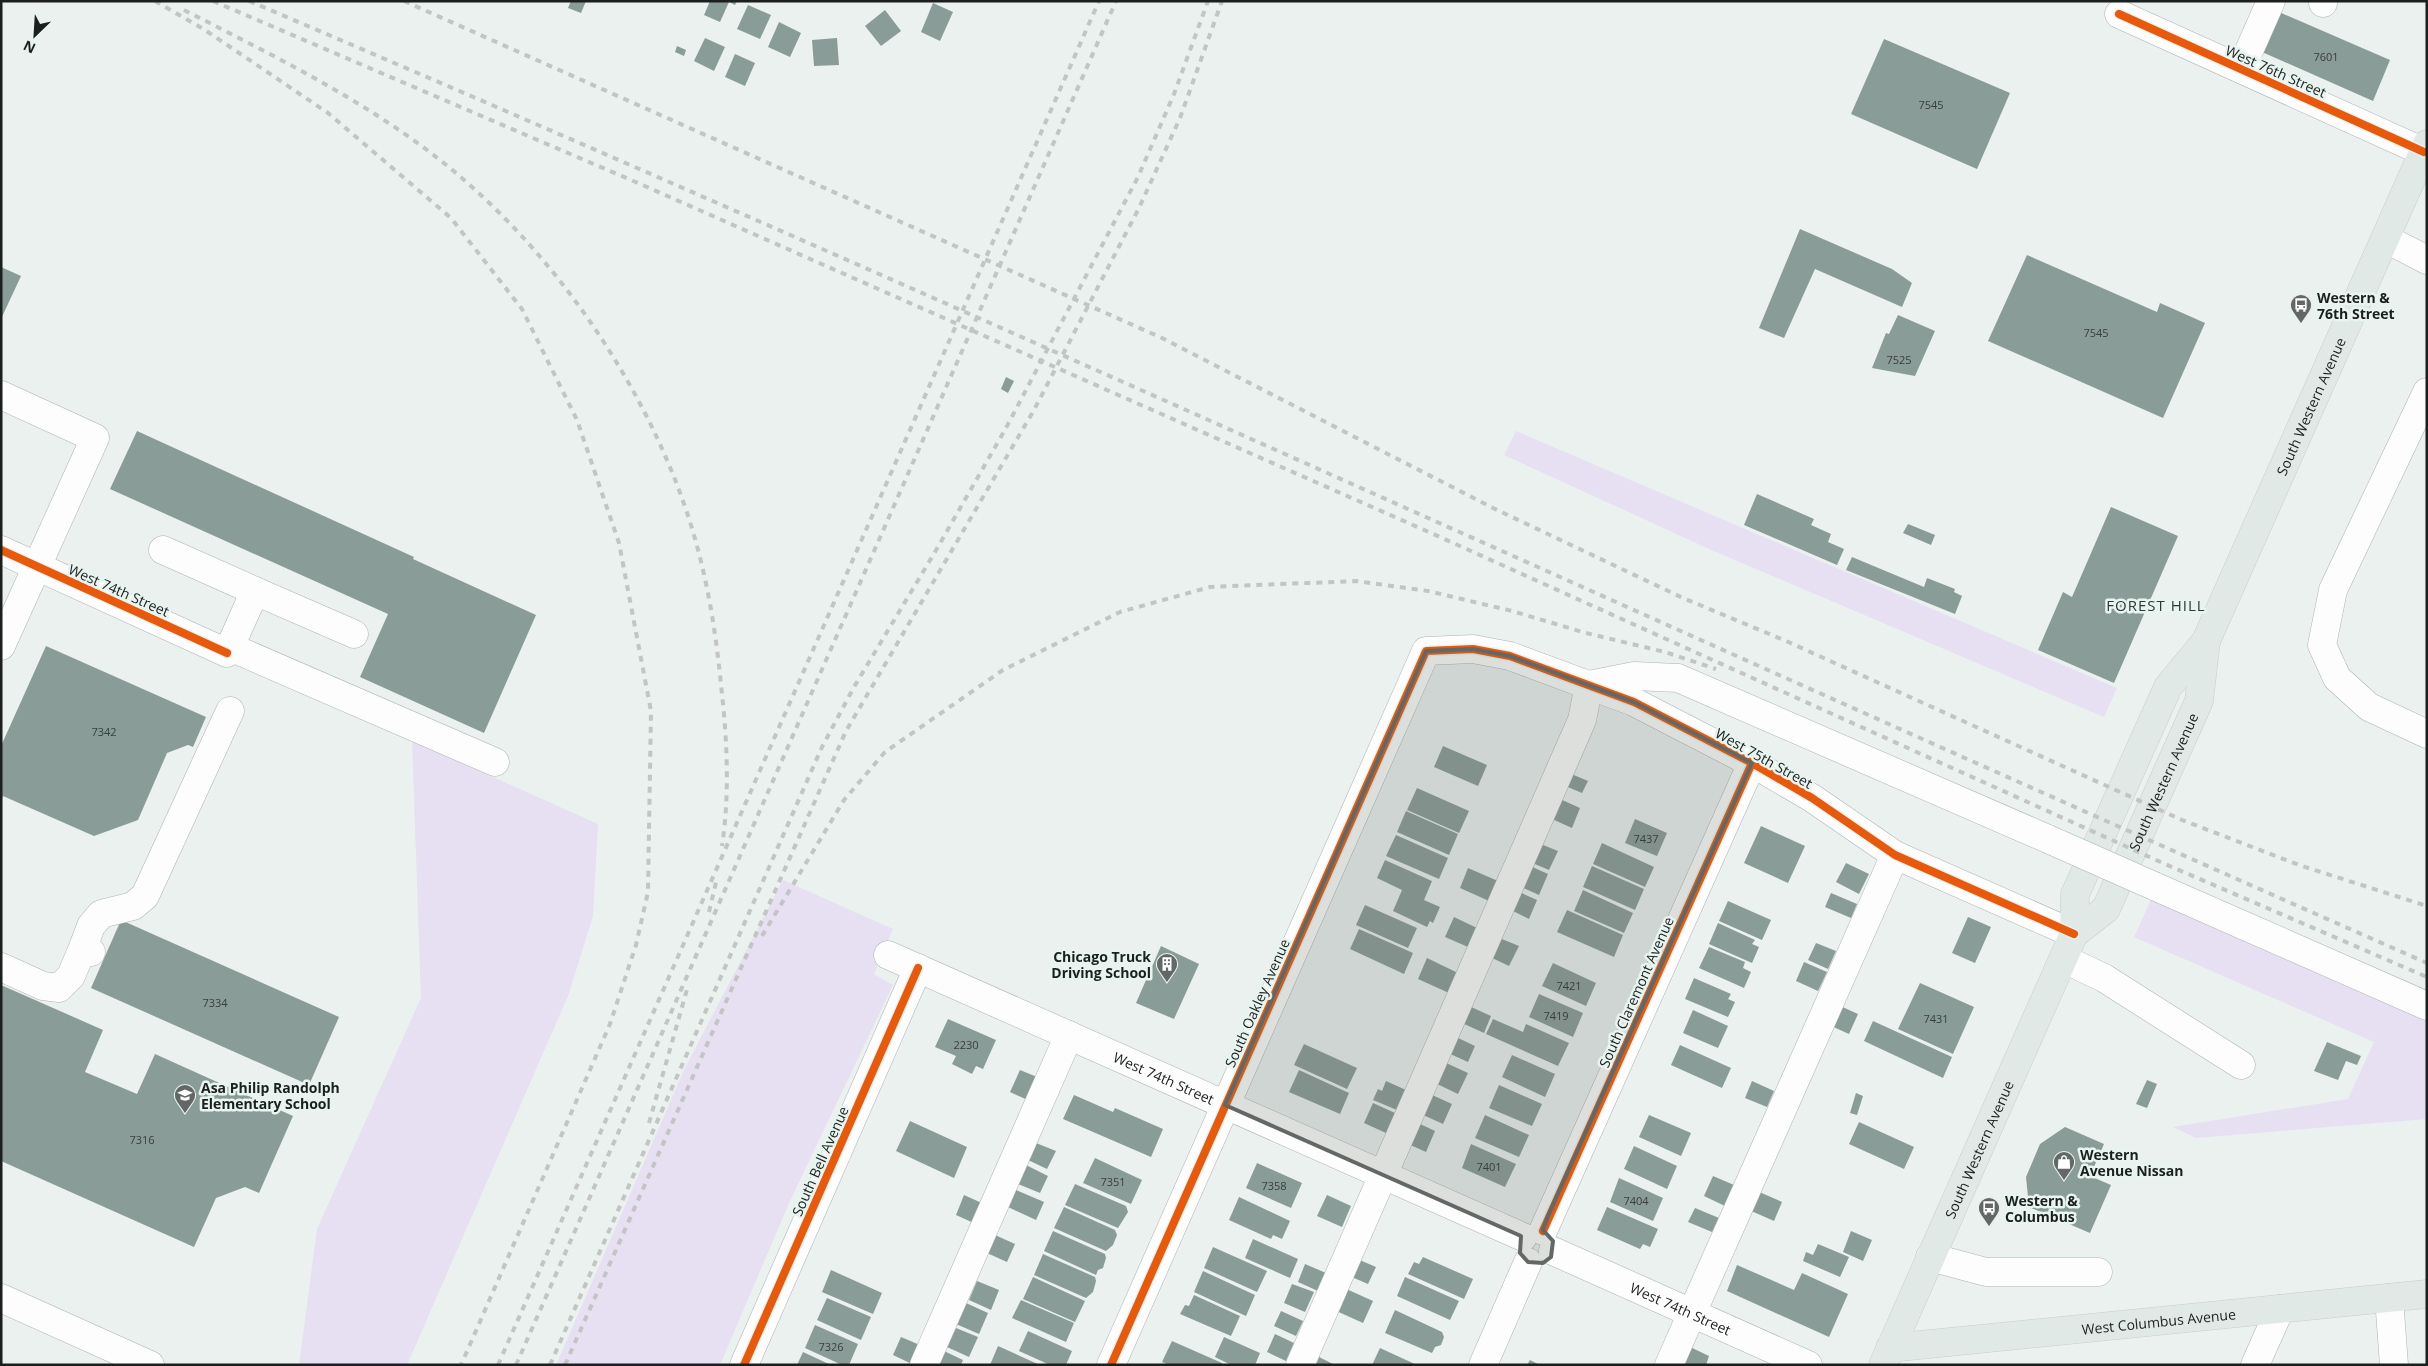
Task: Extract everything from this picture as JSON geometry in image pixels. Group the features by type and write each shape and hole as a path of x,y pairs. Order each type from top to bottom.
{"main road":[{"name":"South Western Avenue","path":"1886,1357 2074,934 2106,908 2175,755 2199,701 2206,641 2425,148"},
{"name":"West Columbus Avenue","path":"1886,1357 2280,1309 2427,1294"}],"street":[{"path":"2241,69 2271,1"},
{"name":"West 76th Street","path":"2119,14 2425,148"},
{"path":"2386,239 2427,260"},
{"path":"2427,392 2333,590 2322,645 2337,678 2369,707 2427,734"},
{"path":"1,395 95,438 1,646"},
{"name":"West 74th Street","path":"1,550 227,653"},
{"path":"163,550 354,634"},
{"path":"255,591 230,646 495,762"},
{"name":"West 75th Street","path":"1426,651 1473,649 1510,656 1634,702 1752,763 1812,798 1895,855 2074,934"},
{"name":"South Oakley Avenue","path":"1111,1365 1426,651"},
{"path":"1300,1365 1582,720 1589,685 1634,676 1678,678 2427,1006"},
{"path":"1,967 43,986 59,988 71,976 88,948 91,926 101,914 133,906 145,896 230,711"},
{"name":"South Claremont Avenue","path":"1482,1365 1752,763"},
{"path":"1669,1365 1895,855"},
{"name":"West 74th Street","path":"888,955 1808,1365"},
{"path":"2064,959 2104,978 2241,1065"},
{"name":"South Bell Avenue","path":"744,1365 918,968"},
{"path":"924,1365 1069,1035"},
{"path":"1930,1257 1986,1272 2098,1272"},
{"path":"1,1298 150,1365"},
{"path":"2389,1298 2392,1363"},
{"path":"2255,1365 2280,1309"}],"highlighted area":[{"path":"1473,649 1510,656 1634,702 1752,763 1548,1216 1543,1230 1553,1241 1551,1257 1543,1263 1528,1262 1520,1253 1521,1236 1225,1105 1426,651"}],"shaded area":[{"path":"1516,431 2117,688 2104,717 1709,549 1504,455"},
{"path":"412,741 598,824 593,916 568,996 407,1365 299,1365 317,1229 421,998"},
{"path":"783,880 893,929 874,974 893,985 789,1203 720,1365 556,1365 684,1070"},
{"path":"2151,900 2427,1021 2427,1119 2196,1138 2173,1127 2348,1099 2374,1042 2134,937"}],"building":[{"path":"571,1 586,1 581,13 568,8"},
{"path":"710,1 737,1 735,5 729,2 720,22 704,15"},
{"path":"933,3 953,12 940,41 921,32"},
{"path":"748,5 771,15 760,39 737,29"},
{"path":"885,10 901,31 881,46 865,26"},
{"path":"2279,12 2390,60 2373,101 2262,52"},
{"path":"779,22 801,33 790,57 768,47"},
{"path":"705,38 725,47 714,71 694,61"},
{"path":"837,38 839,65 814,66 812,40"},
{"path":"1884,39 2010,93 1977,169 1851,114"},
{"path":"677,46 686,50 684,56 675,52"},
{"path":"735,54 755,63 745,86 725,77"},
{"path":"1800,229 1892,269 1912,283 1902,307 1815,269 1784,338 1759,328"},
{"path":"2027,255 2157,312 2160,303 2205,323 2163,418 1988,341"},
{"path":"1,267 21,276 1,319"},
{"path":"1898,315 1935,331 1915,376 1872,368 1886,333 1889,334"},
{"path":"1006,377 1014,381 1008,393 1001,389"},
{"path":"137,431 414,557 413,559 536,615 484,733 360,677 388,614 110,489"},
{"path":"1757,494 1814,519 1811,525 1831,534 1828,542 1844,549 1837,565 1744,525"},
{"path":"2111,507 2178,536 2114,683 2038,650 2063,592 2072,597"},
{"path":"1908,524 1935,535 1931,545 1903,533"},
{"path":"1852,557 1924,587 1927,578 1955,589 1954,592 1962,596 1955,614 1846,570"},
{"path":"46,646 206,717 193,747 188,745 167,753 138,820 94,836 3,796 1,801 1,746"},
{"path":"1443,746 1487,765 1478,786 1434,767"},
{"path":"1569,773 1588,781 1582,793 1563,785"},
{"path":"1417,788 1469,811 1459,833 1407,810"},
{"path":"1560,799 1580,808 1572,828 1552,819"},
{"path":"1406,811 1458,834 1449,855 1397,832"},
{"path":"1635,819 1667,833 1657,856 1625,843"},
{"path":"1761,826 1805,846 1788,883 1744,863"},
{"path":"1396,835 1448,858 1439,879 1386,856"},
{"path":"1538,843 1558,851 1549,870 1530,862"},
{"path":"1602,843 1654,867 1645,887 1593,864"},
{"path":"1385,860 1432,881 1424,900 1440,907 1433,923 1430,921 1427,927 1393,911 1402,890 1377,878"},
{"path":"1846,863 1869,874 1859,894 1836,882"},
{"path":"1528,865 1548,874 1539,895 1519,886"},
{"path":"1592,866 1644,889 1635,910 1583,887"},
{"path":"1468,868 1498,881 1489,901 1460,888"},
{"path":"1583,890 1633,913 1624,933 1574,911"},
{"path":"1517,891 1537,900 1529,919 1509,909"},
{"path":"1831,893 1857,904 1851,918 1825,907"},
{"path":"1728,901 1771,920 1762,940 1719,921"},
{"path":"1365,905 1417,928 1408,948 1356,925"},
{"path":"1567,910 1623,935 1614,957 1557,932"},
{"path":"1454,917 1477,928 1468,947 1445,937"},
{"path":"1968,917 1991,927 1975,963 1952,953"},
{"path":"121,920 339,1017 309,1085 91,988"},
{"path":"1718,923 1755,940 1752,944 1759,947 1752,963 1709,944"},
{"path":"1359,929 1413,953 1404,974 1350,949"},
{"path":"1497,937 1519,946 1509,966 1488,956"},
{"path":"1816,943 1836,951 1828,969 1808,960"},
{"name":"Chicago Truck Driving School","path":"1161,946 1199,964 1174,1019 1136,1003"},
{"path":"1709,947 1745,962 1743,968 1751,972 1744,988 1699,968"},
{"path":"1427,958 1458,973 1449,993 1418,979"},
{"path":"1804,962 1827,972 1818,991 1796,981"},
{"path":"1553,963 1596,983 1586,1006 1542,986"},
{"path":"1694,978 1731,994 1728,999 1735,1002 1728,1017 1685,999"},
{"path":"1920,983 1974,1007 1953,1054 1898,1029"},
{"path":"1,985 103,1030 85,1072 137,1094 155,1054 293,1116 259,1193 245,1187 216,1198 194,1247 1,1161"},
{"path":"1539,994 1583,1013 1573,1037 1529,1017"},
{"path":"1838,1005 1858,1014 1849,1034 1829,1025"},
{"path":"1469,1006 1491,1016 1484,1033 1462,1023"},
{"path":"1693,1010 1728,1026 1718,1048 1683,1033"},
{"path":"948,1019 996,1040 983,1069 976,1066 972,1074 952,1064 956,1056 935,1047"},
{"path":"1493,1019 1523,1032 1526,1024 1569,1043 1558,1066 1486,1034"},
{"path":"1873,1021 1952,1057 1943,1078 1864,1041"},
{"path":"1456,1037 1475,1046 1468,1062 1448,1053"},
{"path":"2327,1042 2361,1056 2357,1065 2346,1061 2338,1080 2314,1071"},
{"path":"1304,1044 1357,1068 1347,1089 1294,1065"},
{"path":"1680,1045 1731,1068 1722,1088 1671,1065"},
{"path":"1512,1055 1555,1074 1545,1097 1502,1077"},
{"path":"1444,1062 1468,1073 1458,1094 1435,1083"},
{"path":"1020,1070 1042,1079 1032,1102 1010,1092"},
{"path":"1299,1070 1349,1093 1340,1114 1289,1092"},
{"path":"2147,1080 2157,1084 2147,1108 2136,1104"},
{"path":"1386,1081 1406,1090 1397,1110 1373,1100 1378,1089 1382,1091"},
{"path":"1752,1081 1774,1091 1767,1107 1745,1098"},
{"path":"1499,1085 1542,1104 1532,1126 1489,1108"},
{"path":"1856,1093 1863,1096 1857,1115 1850,1113"},
{"path":"1430,1094 1452,1104 1443,1124 1421,1114"},
{"path":"1074,1095 1113,1112 1115,1108 1163,1129 1151,1157 1063,1119"},
{"path":"1373,1103 1395,1113 1386,1133 1364,1123"},
{"path":"1485,1115 1529,1135 1519,1157 1475,1138"},
{"path":"1649,1115 1691,1133 1681,1156 1639,1137"},
{"path":"910,1121 967,1147 954,1178 896,1151"},
{"path":"1416,1122 1435,1131 1426,1152 1406,1143"},
{"path":"1859,1122 1914,1147 1904,1169 1849,1144"},
{"name":"Western Avenue Nissan","path":"2065,1127 2104,1144 2090,1176 2111,1185 2090,1233 2029,1207 2026,1177 2040,1144"},
{"path":"1036,1143 1056,1151 1047,1169 1028,1160"},
{"path":"1471,1144 1516,1164 1505,1187 1462,1168"},
{"path":"1634,1146 1677,1166 1667,1189 1624,1169"},
{"path":"1095,1158 1142,1180 1131,1204 1083,1183"},
{"path":"1257,1163 1302,1183 1291,1208 1246,1188"},
{"path":"1026,1165 1048,1176 1040,1193 1018,1184"},
{"path":"1713,1176 1734,1185 1725,1206 1704,1196"},
{"path":"1619,1178 1663,1198 1653,1221 1610,1202"},
{"path":"1075,1184 1126,1206 1128,1212 1118,1228 1065,1205"},
{"path":"1016,1190 1044,1202 1036,1220 1008,1207"},
{"path":"1757,1191 1782,1202 1774,1221 1749,1210"},
{"path":"964,1195 984,1204 976,1224 956,1215"},
{"path":"1327,1195 1351,1206 1342,1227 1317,1216"},
{"path":"1239,1197 1290,1221 1282,1239 1273,1235 1271,1239 1229,1220"},
{"path":"1064,1207 1115,1230 1117,1235 1113,1245 1106,1251 1054,1228"},
{"path":"1607,1207 1658,1229 1650,1247 1643,1244 1640,1249 1597,1230"},
{"path":"1695,1208 1719,1218 1712,1232 1688,1222"},
{"path":"1053,1231 1105,1254 1106,1258 1103,1268 1098,1270 1096,1275 1044,1251"},
{"path":"1851,1231 1872,1240 1863,1261 1843,1252"},
{"path":"995,1235 1015,1244 1007,1262 987,1253"},
{"path":"1253,1239 1298,1259 1290,1278 1245,1258"},
{"path":"1818,1244 1849,1257 1840,1277 1803,1261 1806,1252 1813,1255"},
{"path":"1213,1247 1267,1271 1257,1292 1204,1268"},
{"path":"1043,1254 1095,1277 1096,1281 1093,1292 1086,1298 1034,1275"},
{"path":"1423,1257 1473,1279 1464,1299 1408,1274 1414,1262 1419,1264"},
{"path":"1355,1258 1376,1267 1368,1284 1347,1275"},
{"path":"1305,1264 1326,1273 1318,1291 1298,1282"},
{"path":"1737,1265 1794,1290 1802,1273 1848,1294 1829,1337 1727,1291"},
{"path":"831,1270 882,1293 873,1314 822,1292"},
{"path":"1203,1271 1255,1295 1246,1316 1194,1292"},
{"path":"1033,1277 1085,1301 1075,1322 1023,1299"},
{"path":"1405,1277 1459,1301 1450,1320 1397,1296"},
{"path":"977,1281 999,1290 991,1310 969,1300"},
{"path":"1292,1284 1314,1292 1305,1312 1284,1303"},
{"path":"1342,1287 1373,1301 1363,1323 1332,1309"},
{"path":"1194,1295 1240,1316 1231,1336 1180,1314 1185,1305 1189,1306"},
{"path":"827,1298 871,1317 861,1340 817,1320"},
{"path":"1021,1300 1074,1323 1066,1342 1012,1318"},
{"path":"966,1303 988,1313 979,1334 956,1324"},
{"path":"1395,1310 1442,1332 1444,1337 1441,1345 1435,1347 1432,1353 1385,1333"},
{"path":"1281,1311 1303,1321 1296,1336 1274,1326"},
{"path":"815,1325 858,1344 849,1365 842,1365 805,1348"},
{"path":"956,1328 978,1337 969,1357 947,1347"},
{"path":"1028,1331 1072,1351 1066,1365 1050,1365 1019,1351"},
{"path":"1275,1334 1294,1343 1286,1361 1267,1352"},
{"path":"901,1337 920,1345 912,1364 893,1355"},
{"path":"1224,1337 1260,1353 1255,1365 1231,1365 1215,1357"},
{"path":"1172,1341 1222,1363 1222,1365 1169,1365 1162,1362"},
{"path":"998,1346 1040,1365 990,1365"},
{"path":"1688,1346 1709,1356 1706,1365 1679,1365"},
{"path":"1380,1348 1417,1365 1372,1365"},
{"path":"944,1351 963,1360 961,1365 938,1365"},
{"path":"803,1352 831,1365 797,1365"},
{"path":"1319,1357 1335,1365 1316,1365"},
{"path":"1530,1360 1540,1365 1527,1365"}],"railway":[{"path":"155,1 205,30 328,113 451,218 522,309 577,420 619,543 651,711 648,892 636,945 610,1024 461,1365"},
{"path":"213,1 638,183 1431,533 2165,864 2427,977"},
{"path":"249,1 522,118 1067,357 2427,963"},
{"path":"404,1 1162,338 1493,508 1683,598 1786,641 2182,820 2299,865 2427,906"},
{"path":"498,1365 1099,1"},
{"path":"516,1365 1116,1"},
{"path":"550,1365 822,747 854,687 935,552 1006,428 1138,177 1174,94 1208,1"},
{"path":"565,1365 846,731 1034,410 1139,208 1180,118 1222,1"},
{"path":"184,10 260,49 371,111 440,160 506,219 538,254 597,331 646,415 666,458 683,501 703,569 719,661 725,725 727,785 722,846"},
{"path":"762,936 844,800 885,752 1003,670 1120,612 1210,587 1356,581 1428,591 1512,611 1586,633 1665,652 1716,669"},
{"path":"709,912 717,878"},
{"path":"649,1123 688,986"}],"cycle path":[{"path":"2119,14 2424,152"},
{"path":"1,550 227,653"},
{"path":"1111,1365 1426,651 1473,649 1510,656 1634,702 1752,763 1812,798 1895,855 2074,934"},
{"path":"1543,1231 1752,763"},
{"path":"744,1365 918,968"}],"place":[{"name":"Western & 76th Street","path":"2301,324"},
{"name":"Chicago Truck Driving School","path":"1167,983"},
{"name":"Asa Philip Randolph Elementary School","path":"185,1114"},
{"name":"Western Avenue Nissan","path":"2064,1181"},
{"name":"Western & Columbus","path":"1989,1227"}],"district":[{"name":"FOREST HILL","path":"2156,605"}]}
